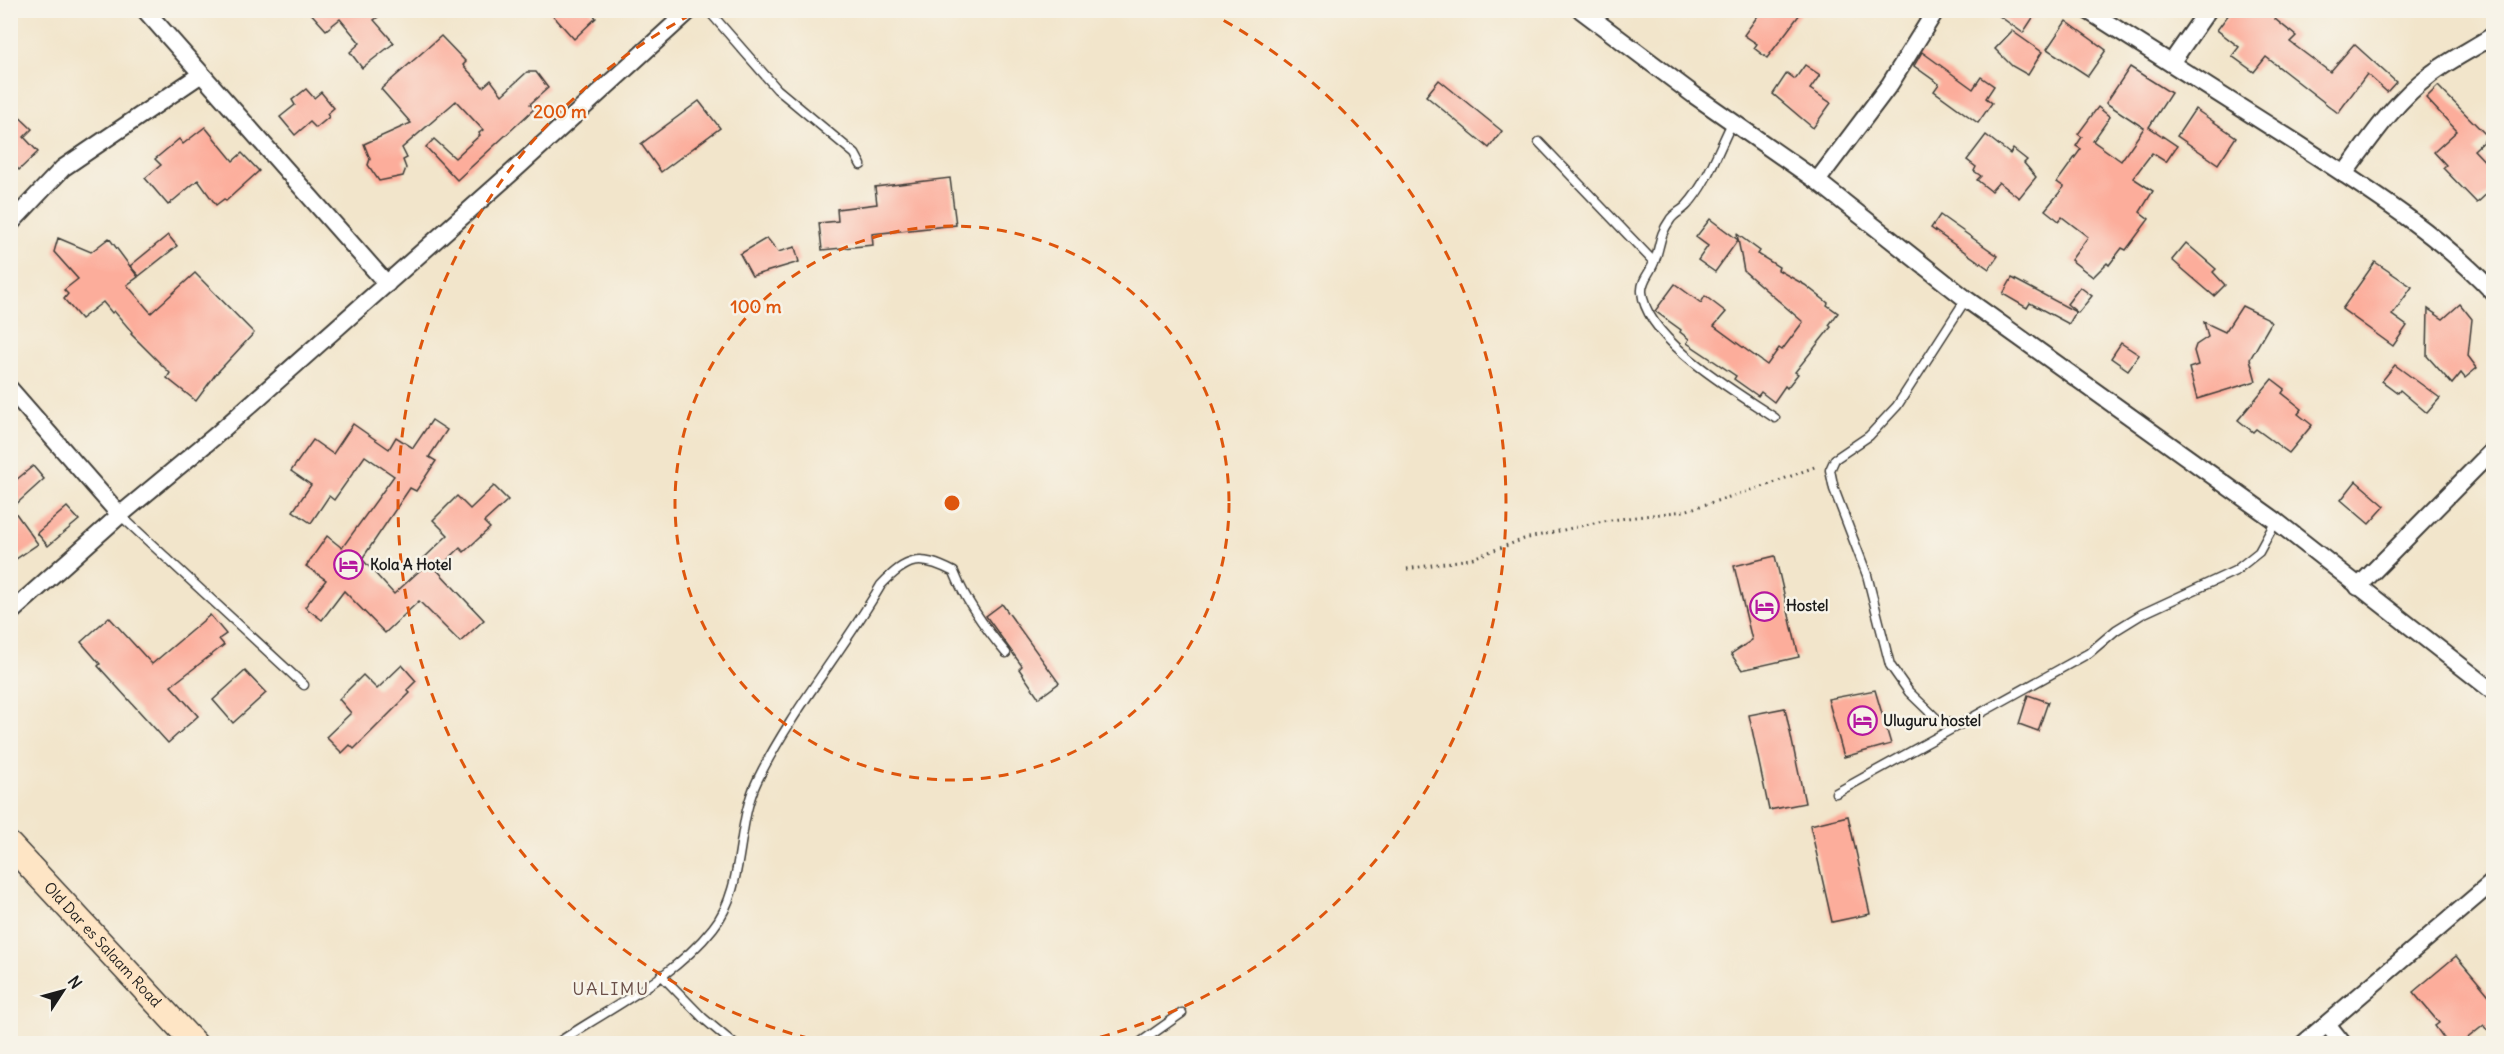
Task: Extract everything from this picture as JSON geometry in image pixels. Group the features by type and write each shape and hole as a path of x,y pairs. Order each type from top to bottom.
{"main road":[{"name":"Old Dar es Salaam Road","path":"10,845 195,1044"}],"street":[{"path":"145,10 200,75 387,284"},
{"path":"10,612 120,515 214,438 690,10"},
{"path":"1581,10 1694,95 1733,120 1817,182 1966,299 2276,521 2493,692"},
{"path":"1817,182 1890,84 1936,10"},
{"path":"2088,10 2344,174 2436,240 2474,272 2493,293"},
{"path":"2171,63 2208,10"},
{"path":"2344,174 2379,127 2417,86 2430,75 2493,35"},
{"path":"10,224 63,168 200,75"},
{"path":"10,389 120,515"},
{"path":"2358,587 2493,449"},
{"path":"2303,1044 2493,881"},
{"path":"2327,1024 2343,1044"}],"lane":[{"path":"708,10 777,88 855,154 861,165"},
{"path":"1733,120 1703,183 1686,207 1671,216 1663,231 1642,291 1652,319 1679,348 1724,384 1775,418"},
{"path":"1539,142 1654,262"},
{"path":"1959,725 1939,721 1909,692 1890,665 1867,575 1834,489 1830,470 1835,459 1869,436 1897,406 1966,299"},
{"path":"120,515 304,685"},
{"path":"1836,793 2089,653 2116,630 2142,614 2235,571 2259,552 2276,521"},
{"path":"556,1044 662,975 700,944 716,926 730,894 756,783 784,730 881,585 894,571 906,562 919,559 954,572 972,608 1005,653"},
{"path":"662,975 703,1018 734,1044"},
{"path":"1138,1044 1182,1013"}],"path":[{"path":"1407,569 1470,559 1524,539 1594,523 1684,511 1768,485 1835,459"}],"building":[{"path":"308,10 388,10 374,20 394,43 362,68 350,52 360,43 340,19 326,30"},
{"path":"548,10 590,10 596,18 574,39"},
{"path":"1762,10 1803,10 1767,58 1754,48 1757,44 1744,35"},
{"path":"1991,10 2038,10 2023,33"},
{"path":"2232,10 2281,10 2275,19 2296,36 2290,42 2330,72 2354,44 2396,82 2387,92 2367,74 2338,113 2266,57 2254,72 2232,56 2239,47 2217,30"},
{"path":"2066,21 2106,50 2088,76 2047,49"},
{"path":"2012,31 2042,52 2028,75 2012,66 1995,49"},
{"path":"441,36 466,62 463,65 483,87 491,80 502,95 527,72 536,72 548,88 530,104 534,109 457,180 426,147 434,139 455,158 480,135 479,133 483,130 456,101 402,148 407,158 403,160 406,168 403,176 379,181 368,165 370,159 364,144 411,123 381,89"},
{"path":"1922,52 1973,89 1981,77 1994,86 1986,98 1992,103 1978,123 1934,91 1939,84 1914,66"},
{"path":"1805,65 1820,75 1810,89 1831,103 1813,128 1773,94 1787,73 1795,79"},
{"path":"2130,67 2171,93 2149,127 2177,146 2166,162 2152,153 2133,178 2153,191 2140,212 2149,219 2126,250 2122,248 2109,265 2107,263 2093,277 2071,260 2088,237 2062,217 2059,221 2045,210 2064,187 2057,182 2081,149 2076,146 2082,137 2078,134 2098,107 2110,117 2093,141 2121,161 2144,128 2106,103"},
{"path":"1439,80 1502,131 1489,148 1426,96"},
{"path":"2438,86 2488,137 2474,150 2493,170 2493,188 2477,203 2443,168 2446,165 2434,152 2457,131 2426,98"},
{"path":"306,89 314,98 321,92 334,108 327,114 329,117 316,128 310,122 295,135 280,117 295,105 292,100"},
{"path":"699,101 720,128 661,172 641,144"},
{"path":"10,108 32,129 24,137 38,152 19,170 10,161"},
{"path":"2195,109 2236,137 2218,164 2177,136"},
{"path":"205,127 233,161 242,153 259,171 226,201 224,199 216,205 198,180 168,205 145,178 161,165 155,159 179,139 183,144"},
{"path":"1986,135 2010,154 2013,149 2027,160 2024,163 2036,177 2019,198 1999,182 1991,191 1977,180 1981,176 1974,171 1976,167 1967,160"},
{"path":"950,178 956,225 872,234 873,245 822,250 819,223 838,221 837,209 877,204 875,187"},
{"path":"1940,215 1998,256 1989,269 1931,228"},
{"path":"1710,219 1738,240 1715,272 1698,260 1708,246 1696,237"},
{"path":"1737,234 1760,251 1758,254 1779,267 1778,270 1805,285 1838,313 1829,325 1831,327 1795,372 1798,374 1787,388 1785,386 1774,402 1761,392 1758,396 1734,379 1736,376 1687,343 1689,339 1680,332 1681,330 1655,311 1675,284 1701,303 1705,296 1726,312 1714,326 1767,365 1779,348 1782,350 1803,322 1744,271"},
{"path":"168,235 177,246 139,276 130,266"},
{"path":"58,238 91,252 109,238 138,277 127,285 151,313 195,273 254,333 215,375 196,401 167,378 170,373 131,334 132,332 114,311 112,313 103,302 81,319 64,299 68,294 64,290 78,279 54,252"},
{"path":"767,238 778,252 795,247 799,262 752,276 740,254"},
{"path":"2186,243 2216,269 2213,272 2225,285 2214,296 2172,260"},
{"path":"2375,262 2412,287 2392,315 2407,326 2393,346 2342,309"},
{"path":"2012,278 2076,312 2069,324 2030,303 2027,308 2003,294"},
{"path":"2080,287 2092,296 2078,313 2067,304"},
{"path":"2460,304 2472,319 2468,356 2477,368 2465,378 2461,373 2452,384 2427,356 2428,309 2443,319"},
{"path":"2242,306 2267,318 2271,323 2250,359 2256,381 2197,399 2189,368 2198,365 2194,351 2196,345 2208,337 2204,322 2225,332"},
{"path":"2121,343 2139,355 2128,370 2111,358"},
{"path":"2395,365 2440,398 2427,413 2400,390 2398,393 2382,381"},
{"path":"2272,379 2285,389 2282,393 2302,409 2298,414 2312,425 2289,453 2256,429 2253,432 2238,420"},
{"path":"432,420 447,430 429,457 436,461 416,491 410,488 362,559 394,594 428,563 424,558 448,535 433,520 457,496 470,509 494,486 508,500 484,522 490,528 464,552 460,548 437,570 484,620 460,642 419,601 385,633 344,591 322,620 305,607 326,580 306,566 327,536 342,548 394,476 365,456 334,500 329,496 311,523 293,511 311,485 291,471 313,440 333,454 353,424 389,449 396,437 413,448"},
{"path":"33,466 44,479 12,508 38,544 10,563 10,485"},
{"path":"2356,481 2385,506 2369,524 2341,500"},
{"path":"67,507 79,520 48,546 37,533"},
{"path":"1775,556 1799,657 1742,670 1731,654 1752,640 1734,566"},
{"path":"1002,604 1059,683 1039,698 1019,669 1022,666 986,616"},
{"path":"210,615 226,634 219,639 224,645 171,686 198,716 168,743 98,666 100,664 81,642 109,617 152,664"},
{"path":"402,665 416,681 407,690 410,693 354,749 350,745 342,753 326,737 351,713 339,699 363,675 377,689"},
{"path":"245,671 266,693 233,723 213,700"},
{"path":"1875,690 1891,744 1844,757 1828,699"},
{"path":"2028,695 2048,702 2038,731 2019,724"},
{"path":"1785,708 1805,803 1769,810 1749,715"},
{"path":"1848,816 1870,914 1832,922 1810,825"},
{"path":"2456,956 2493,1000 2493,1036 2484,1025 2460,1044 2448,1044 2435,1026 2439,1023 2413,992"}],"place":[{"name":"Kola A Hotel","path":"349,565"},
{"name":"Hostel","path":"1765,606"},
{"name":"Uluguru hostel","path":"1862,721"}],"district":[{"name":"UALIMU","path":"611,989"}]}
